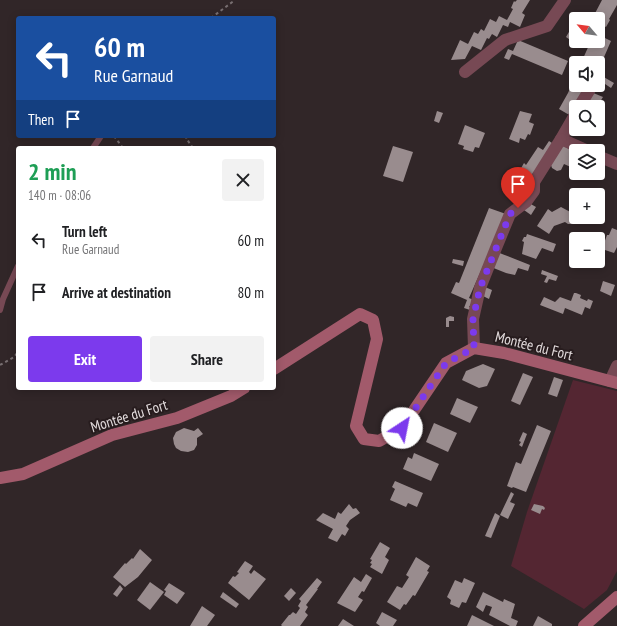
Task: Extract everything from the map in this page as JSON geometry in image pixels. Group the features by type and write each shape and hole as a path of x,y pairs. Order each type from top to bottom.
{"street":[{"path":"465,72 505,40 547,26 565,0"},
{"path":"474,348 473,319 480,288 510,214 526,202 534,191 534,182 569,125"},
{"path":"561,139 572,144"},
{"path":"605,159 617,164"},
{"name":"Montée du Fort","path":"276,368 360,314 373,320 377,339 356,426 364,439 379,441 402,428 446,363 474,348 504,353 613,382"},
{"path":"613,382 617,366"},
{"name":"Montée du Fort","path":"0,478 23,474 112,435 177,418 231,396 241,390"},
{"path":"584,626 617,598"}],"lane":[{"path":"0,310 3,299 16,270"}],"path":[{"path":"214,16 235,0"},
{"path":"116,138 122,146"},
{"path":"0,365 16,354"}],"shaded area":[{"path":"573,380 617,391 617,571 607,590 584,609 511,566 527,512"}],"building":[{"path":"517,0 530,0 522,13 525,15 520,27 510,22 508,27 503,25 497,37 492,34 489,39 487,38 481,50 472,46 465,59 451,60 460,40 468,44 474,32 478,34 481,29 484,31 490,19 496,22 499,16 507,20 513,9 511,8 514,1 515,2"},
{"path":"602,0 617,0 617,5 606,27 605,12 596,12"},
{"path":"569,32 569,39 566,37"},
{"path":"605,38 611,41 604,56 584,56 588,48 605,48"},
{"path":"518,40 568,61 562,75 512,54 509,60 504,58 508,49 513,51"},
{"path":"605,78 614,83 611,88 605,84"},
{"path":"569,91 569,92 585,92 580,100 569,100 569,115 559,109"},
{"path":"591,92 603,97 601,100 587,100"},
{"path":"437,111 443,113 439,123 434,121"},
{"path":"520,111 532,114 529,122 534,124 530,135 528,134 525,140 520,138 519,143 509,139"},
{"path":"465,125 485,133 479,148 475,147 473,152 463,149 464,146 458,144"},
{"path":"549,141 555,145 540,163 526,188 517,183 512,191 509,189 524,163 526,165 538,147 543,150"},
{"path":"561,145 569,149 569,166 564,164 561,170 557,171 552,168 551,165"},
{"path":"393,146 413,152 403,182 383,176"},
{"path":"529,203 536,207 531,215 524,210"},
{"path":"561,207 569,211 569,224 565,222 554,226 549,234 537,226 548,209 552,212"},
{"path":"489,208 506,214 469,298 476,301 469,307 471,308 470,310 464,308 467,300 451,293 456,282 459,283"},
{"path":"612,228 617,230 617,247 614,253 605,250 605,241 607,235 609,235"},
{"path":"527,234 556,244 553,252 542,248 536,259 522,254 524,242 522,241"},
{"path":"497,252 530,265 528,271 518,268 515,275 491,267"},
{"path":"453,259 464,261 463,266 452,263"},
{"path":"542,270 558,276 556,281 549,279 547,283 544,282 547,276 541,274"},
{"path":"603,281 615,285 611,296 600,291"},
{"path":"485,287 492,290 489,299 483,296"},
{"path":"574,293 581,295 580,298 587,301 588,299 593,301 590,309 585,307 582,315 565,308 563,314 540,305 544,297 555,302 560,297 571,301"},
{"path":"450,316 454,317 454,321 449,321 449,327 446,327 446,318"},
{"path":"483,364 495,369 487,386 479,388 462,380 466,371"},
{"path":"523,373 533,377 520,405 511,401"},
{"path":"554,377 563,380 557,397 548,394"},
{"path":"457,398 478,407 470,423 450,414"},
{"path":"434,423 457,433 448,452 426,442"},
{"path":"537,425 551,431 526,492 507,486 516,462 521,464"},
{"path":"184,428 194,431 198,428 203,434 197,438 197,445 194,450 188,452 181,451 176,448 173,438 176,432"},
{"path":"523,432 527,434 522,447 519,445 521,442 519,441"},
{"path":"414,453 439,464 431,481 403,469 408,457 412,459"},
{"path":"395,481 423,493 417,507 408,503 406,507 390,500 395,489 392,487"},
{"path":"511,492 514,494 510,502 515,504 508,519 500,515"},
{"path":"349,504 353,509 356,508 360,513 350,520 346,526 349,529 345,536 342,534 337,542 328,538 333,529 316,520 323,513 335,519 338,512 341,514"},
{"path":"534,504 545,508 544,510 542,509 540,514 531,510"},
{"path":"495,513 500,516 491,538 485,536"},
{"path":"380,542 390,548 385,557 389,560 382,574 370,567 372,560 370,559"},
{"path":"140,549 152,560 138,577 125,587 113,577 125,563 126,564 132,558 133,559"},
{"path":"416,557 430,566 427,571 429,572 415,596 413,595 406,605 404,604 400,610 387,602 397,586 402,588 409,577 406,575"},
{"path":"245,561 253,566 249,572 251,574 254,570 266,579 249,600 228,583 233,576 235,577 239,573 237,572"},
{"path":"366,574 372,578 364,592 362,591 358,597 363,600 355,612 337,603 354,577 361,582"},
{"path":"317,578 322,582 306,605 308,607 305,612 308,615 300,626 282,626 281,625 289,615 293,612 296,614 300,608 298,606 301,601 299,599"},
{"path":"464,578 475,583 466,603 462,602 459,608 450,604 451,600 447,597 455,580 462,583"},
{"path":"150,582 164,592 150,610 137,600"},
{"path":"169,583 185,593 177,604 164,595 166,591 164,590"},
{"path":"120,585 123,589 117,597 113,594"},
{"path":"291,588 296,593 289,601 284,596"},
{"path":"223,592 239,604 236,608 220,597"},
{"path":"483,592 503,602 504,599 515,604 511,618 518,621 516,626 510,626 489,615 492,607 486,605 483,612 476,607"},
{"path":"202,606 215,615 207,626 190,626"},
{"path":"382,612 397,620 393,626 380,626 376,623"},
{"path":"472,615 494,626 467,626"},
{"path":"538,616 552,624 552,626 533,626"},
{"path":"343,619 354,626 338,626"}],"route":[{"path":"402,428 446,363 474,348 473,319 480,288 510,214 518,208"}]}
